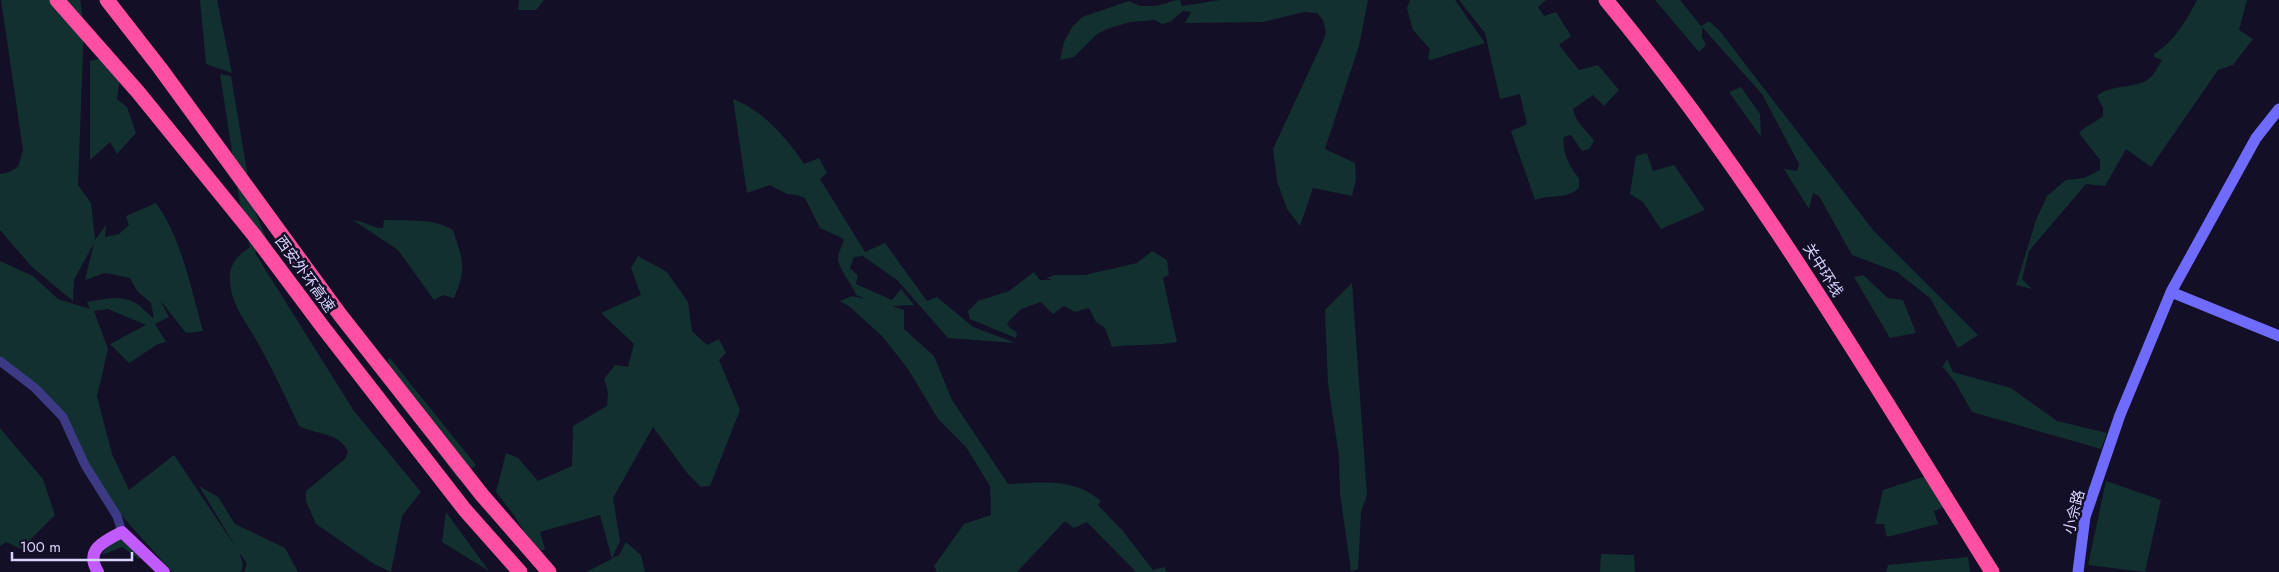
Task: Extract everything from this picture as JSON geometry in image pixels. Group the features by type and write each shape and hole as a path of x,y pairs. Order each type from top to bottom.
{"highway":[{"name":"西安外环高速","path":"57,0 138,92 254,235 449,490 520,572"},
{"name":"西安外环高速","path":"107,0 160,68 341,316 482,495 549,572"},
{"name":"关中环线","path":"1606,0 1632,31 1775,226 1992,572"},
{"name":"关中环线","path":"1615,0 1638,27 1781,222 2000,572"}],"main road":[{"path":"98,572 93,563 95,551 103,542 122,532 164,572"}],"street":[{"name":"小佘路","path":"2078,572 2085,517 2119,418 2171,292 2256,138 2279,109"},
{"path":"2171,292 2279,336"},
{"path":"0,361 35,388 63,417 85,465 117,516 122,532"}],"green space":[{"path":"1,0 80,0 84,25 78,185 91,203 95,240 106,225 105,237 119,234 129,225 126,216 156,203 173,232 179,248 203,331 186,333 160,300 169,317 155,324 166,342 158,344 129,363 110,344 146,325 108,309 94,311 108,349 97,396 112,454 129,490 174,455 237,549 199,486 218,497 235,524 285,548 298,572 244,572 247,564 240,553 243,566 241,572 172,572 97,488 62,416 0,363 0,261 33,276 58,299 90,309 87,302 112,298 130,300 140,306 154,319 151,303 137,291 130,278 105,273 85,280 94,243 74,280 73,301 32,267 0,230 0,174 7,173 18,167 23,150"},
{"path":"200,0 217,0 232,73 206,64"},
{"path":"519,0 544,0 536,10 518,10"},
{"path":"1180,0 1182,6 1220,0 1368,0 1359,46 1325,149 1355,163 1356,179 1352,196 1313,188 1300,226 1287,209 1277,181 1273,149 1326,32 1323,20 1317,13 1304,12 1263,22 1185,23 1191,12 1183,11 1170,22 1162,24 1155,20 1130,22 1107,29 1097,34 1074,57 1060,60 1064,42 1072,27 1082,17 1129,1 1140,6 1156,6"},
{"path":"1410,0 1455,0 1485,43 1431,60 1428,59 1430,49 1413,30 1407,8"},
{"path":"1459,0 1546,0 1538,7 1544,16 1556,12 1571,36 1559,45 1579,70 1598,65 1619,90 1604,106 1593,95 1573,109 1579,122 1594,141 1589,149 1582,151 1571,135 1564,137 1563,142 1567,159 1579,178 1579,188 1574,192 1535,200 1511,131 1527,124 1520,94 1500,99 1485,33"},
{"path":"1655,0 1680,0 1701,26 1709,21 1719,30 1873,230 1978,335 1958,348 1930,298 1897,272 1852,255 1819,196 1813,193 1809,209 1784,169 1797,171 1799,164 1762,94 1702,27 1702,37 1706,45 1699,52"},
{"path":"2197,0 2247,0 2239,30 2253,39 2233,65 2218,70 2151,167 2126,149 2105,186 2086,184 2029,251 2022,279 2032,289 2016,285 2036,220 2047,196 2066,180 2084,178 2100,170 2100,160 2079,133 2103,116 2103,108 2097,96 2110,89 2139,84 2151,77 2162,60 2154,57 2154,54 2173,37 2184,23"},
{"path":"113,56 120,78 117,99 127,107 136,133 117,154 110,142 90,160 90,61"},
{"path":"220,74 231,76 253,207 267,240 255,253 354,411 421,492 402,516 391,572 374,564 316,524 306,501 306,491 345,459 348,451 339,440 299,426 269,363 240,314 233,298 230,281 232,265 250,247 243,223"},
{"path":"1741,87 1760,114 1761,137 1729,92"},
{"path":"733,99 764,117 782,135 804,164 819,158 827,173 820,179 865,252 885,243 927,301 937,297 973,327 1016,343 948,338 898,281 863,256 854,257 850,268 858,276 856,284 892,300 901,289 914,305 892,306 904,310 904,329 934,356 952,400 1008,484 1057,483 1079,488 1090,493 1101,501 1098,505 1122,530 1153,570 1164,567 1167,572 1136,572 1087,522 1074,528 1065,521 1017,572 937,572 934,566 964,524 991,515 990,486 966,447 938,419 908,369 883,337 850,307 840,301 852,296 865,299 856,295 838,262 844,239 820,228 805,198 787,194 770,185 747,193"},
{"path":"1647,153 1653,171 1674,165 1705,210 1661,229 1643,202 1630,194 1636,156"},
{"path":"353,220 383,228 384,220 420,221 446,226 453,230 462,264 461,279 454,298 443,295 434,300 398,250"},
{"path":"1152,251 1167,260 1169,275 1163,278 1177,342 1112,347 1105,328 1096,322 1089,308 1075,312 1064,306 1053,314 1041,302 1021,309 1007,323 1010,328 1017,332 1016,338 970,319 968,311 978,301 1009,291 1034,272 1040,280 1052,280 1046,278 1055,275 1085,275 1137,263"},
{"path":"638,256 667,272 688,302 692,331 707,345 719,339 726,353 719,360 740,410 710,486 701,487 688,474 653,427 613,498 620,541 612,558 619,555 626,542 641,555 645,572 586,572 612,559 600,515 540,532 545,549 536,553 516,518 496,492 506,453 518,458 538,481 572,466 573,426 607,406 608,392 604,379 615,365 628,367 634,344 601,313 641,295 631,268"},
{"path":"1863,275 1888,298 1903,300 1916,333 1890,338 1854,277"},
{"path":"1352,283 1367,495 1361,512 1358,569 1351,571 1340,493 1339,456 1328,384 1325,310"},
{"path":"389,357 476,465 459,480 396,395 386,368"},
{"path":"1947,359 1953,372 2011,388 2057,421 2107,433 2101,449 1972,412 1955,382 1943,367 1938,375"},
{"path":"0,428 43,479 55,515 21,549 6,542 0,546"},
{"path":"1929,475 1944,507 1934,511 1938,524 1887,537 1884,524 1875,524 1883,490"},
{"path":"2106,481 2161,500 2145,572 2088,565"},
{"path":"446,512 489,571 442,542"},
{"path":"122,539 145,555 139,559 122,547 102,555 108,543"},
{"path":"1601,554 1634,555 1635,572 1600,572"},
{"path":"1968,557 1970,572 1886,572 1888,565"}]}
